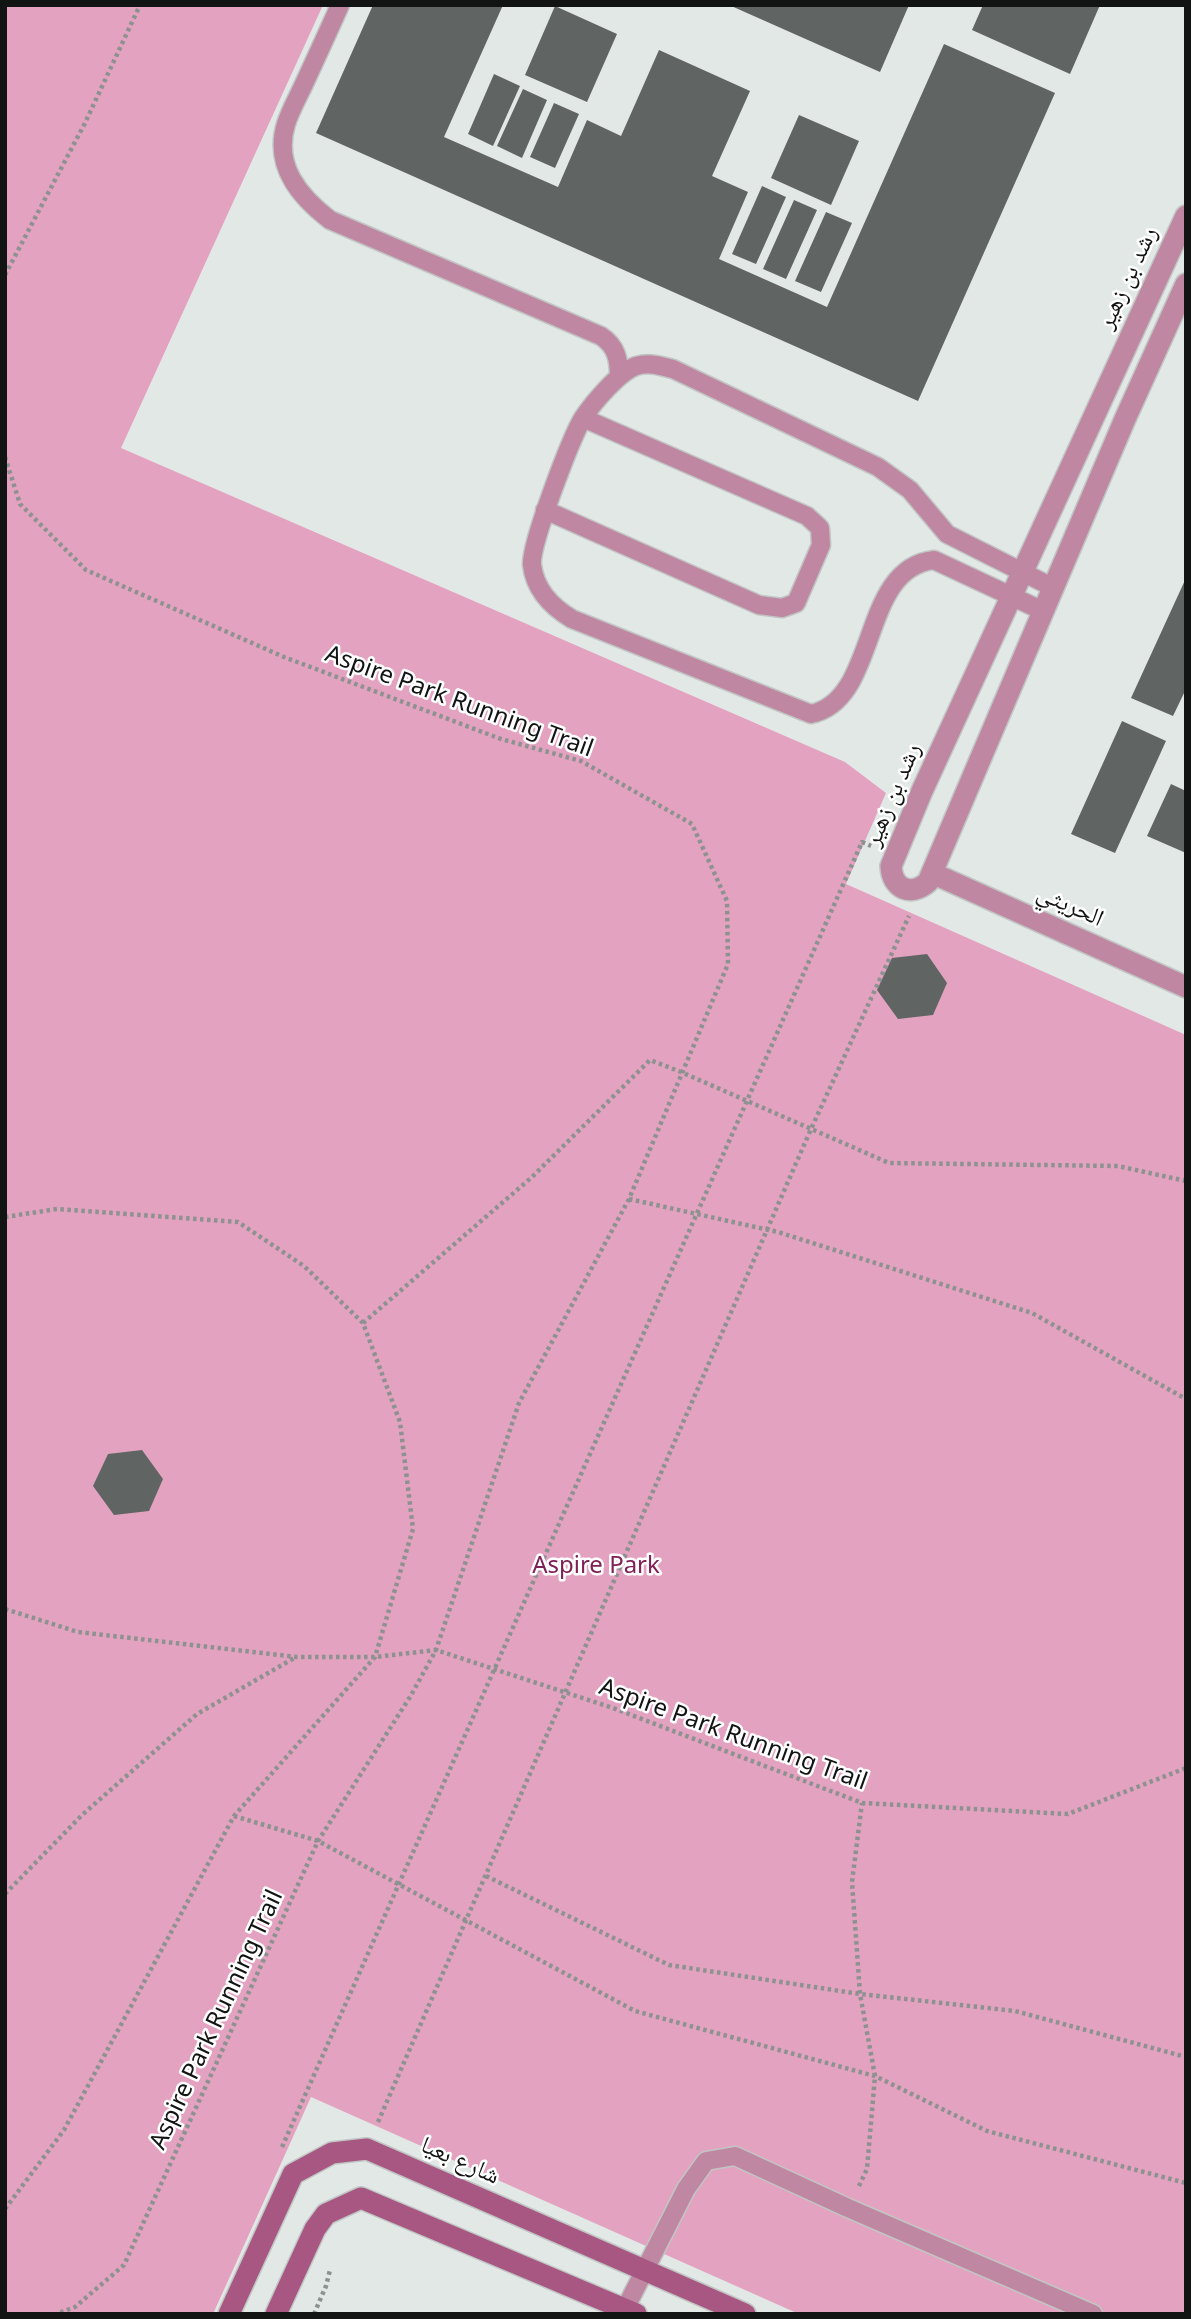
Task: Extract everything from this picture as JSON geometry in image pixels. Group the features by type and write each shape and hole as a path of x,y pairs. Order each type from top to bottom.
{"street":[{"name":"رشد بن زهير","path":"927,881 912,891 903,890 891,876 894,858 1010,597 1186,216"},
{"path":"927,881 1052,587 1186,284"},
{"name":"الحريثي","path":"927,881 1186,987"},
{"path":"229,2314 293,2174 332,2153 367,2149"},
{"name":"شارع بعيا","path":"367,2149 746,2314"},
{"path":"276,2314 315,2229 326,2214 361,2198 630,2311"}],"lane":[{"path":"340,5 286,124 282,146 287,167 298,191 310,205 330,220 601,336 614,348 619,376"},
{"path":"1043,611 934,560 919,562 902,574 890,592 849,687 838,702 824,712 811,714 572,619 556,609 536,581 532,562 545,510 583,418 619,376 636,367 652,364 673,369 878,467 910,490 947,534 1052,587"},
{"path":"545,510 759,604 782,608 796,603 821,545 820,528 807,516 583,418"},
{"path":"630,2311 643,2270 686,2189 706,2161 735,2156 1093,2314"}],"path":[{"path":"5,275 85,123 140,5"},
{"name":"Aspire Park Running Trail","path":"5,457 20,504 86,570 297,662 500,740 581,761 692,824 727,901 728,964 629,1199 520,1403 436,1650 411,1697 318,1841 124,2265 75,2307 56,2314"},
{"path":"293,2174 279,2154 862,842 894,858"},
{"path":"367,2149 811,1129 927,881"},
{"path":"363,1323 532,1177 650,1060 889,1163 1118,1166 1186,1181"},
{"path":"629,1199 767,1229 1032,1313 1186,1399"},
{"path":"5,1217 57,1209 238,1222 304,1266 363,1323 400,1422 413,1529 375,1657 234,1816 64,2130 5,2209"},
{"name":"Aspire Park Running Trail","path":"5,1609 78,1632 296,1657 375,1657 436,1650 613,1708 862,1803 1069,1814 1186,1768"},
{"name":"Aspire Park Running Trail","path":"5,1894 82,1815 197,1714 296,1657"},
{"path":"848,2208 867,2169 875,2076 860,1994 852,1882 862,1803"},
{"path":"234,1816 318,1841 635,2011 875,2076 987,2131 1186,2183"},
{"path":"486,1876 669,1965 860,1994 1015,2011 1186,2057"},
{"path":"314,2314 326,2286 332,2262"}],"green space":[{"name":"Aspire Park","path":"5,5 323,5 121,448 845,762 886,793 846,884 1186,1035 1186,2314 799,2314 311,2097 213,2314 5,2314"}],"building":[{"path":"373,5 503,5 444,137 558,187 587,120 621,136 659,50 750,91 712,176 748,192 719,259 827,307 944,44 1055,93 918,401 316,133"},
{"path":"729,5 909,5 880,72"},
{"path":"983,5 1100,5 1070,74 972,30"},
{"path":"555,6 617,34 587,102 525,75"},
{"path":"494,74 520,86 493,146 468,134"},
{"path":"523,89 547,100 522,158 497,146"},
{"path":"554,103 579,114 555,168 530,157"},
{"path":"799,115 859,141 831,205 771,178"},
{"path":"762,186 786,197 756,264 732,254"},
{"path":"794,200 817,210 786,279 763,269"},
{"path":"826,212 852,223 821,292 795,281"},
{"path":"1186,578 1186,689 1173,716 1131,698"},
{"path":"1122,721 1166,741 1115,853 1071,834"},
{"path":"1171,784 1186,791 1186,853 1147,836"},
{"path":"927,954 947,983 933,1015 898,1019 877,990 892,958"},
{"path":"142,1450 163,1479 149,1511 114,1515 93,1486 108,1454"}]}
